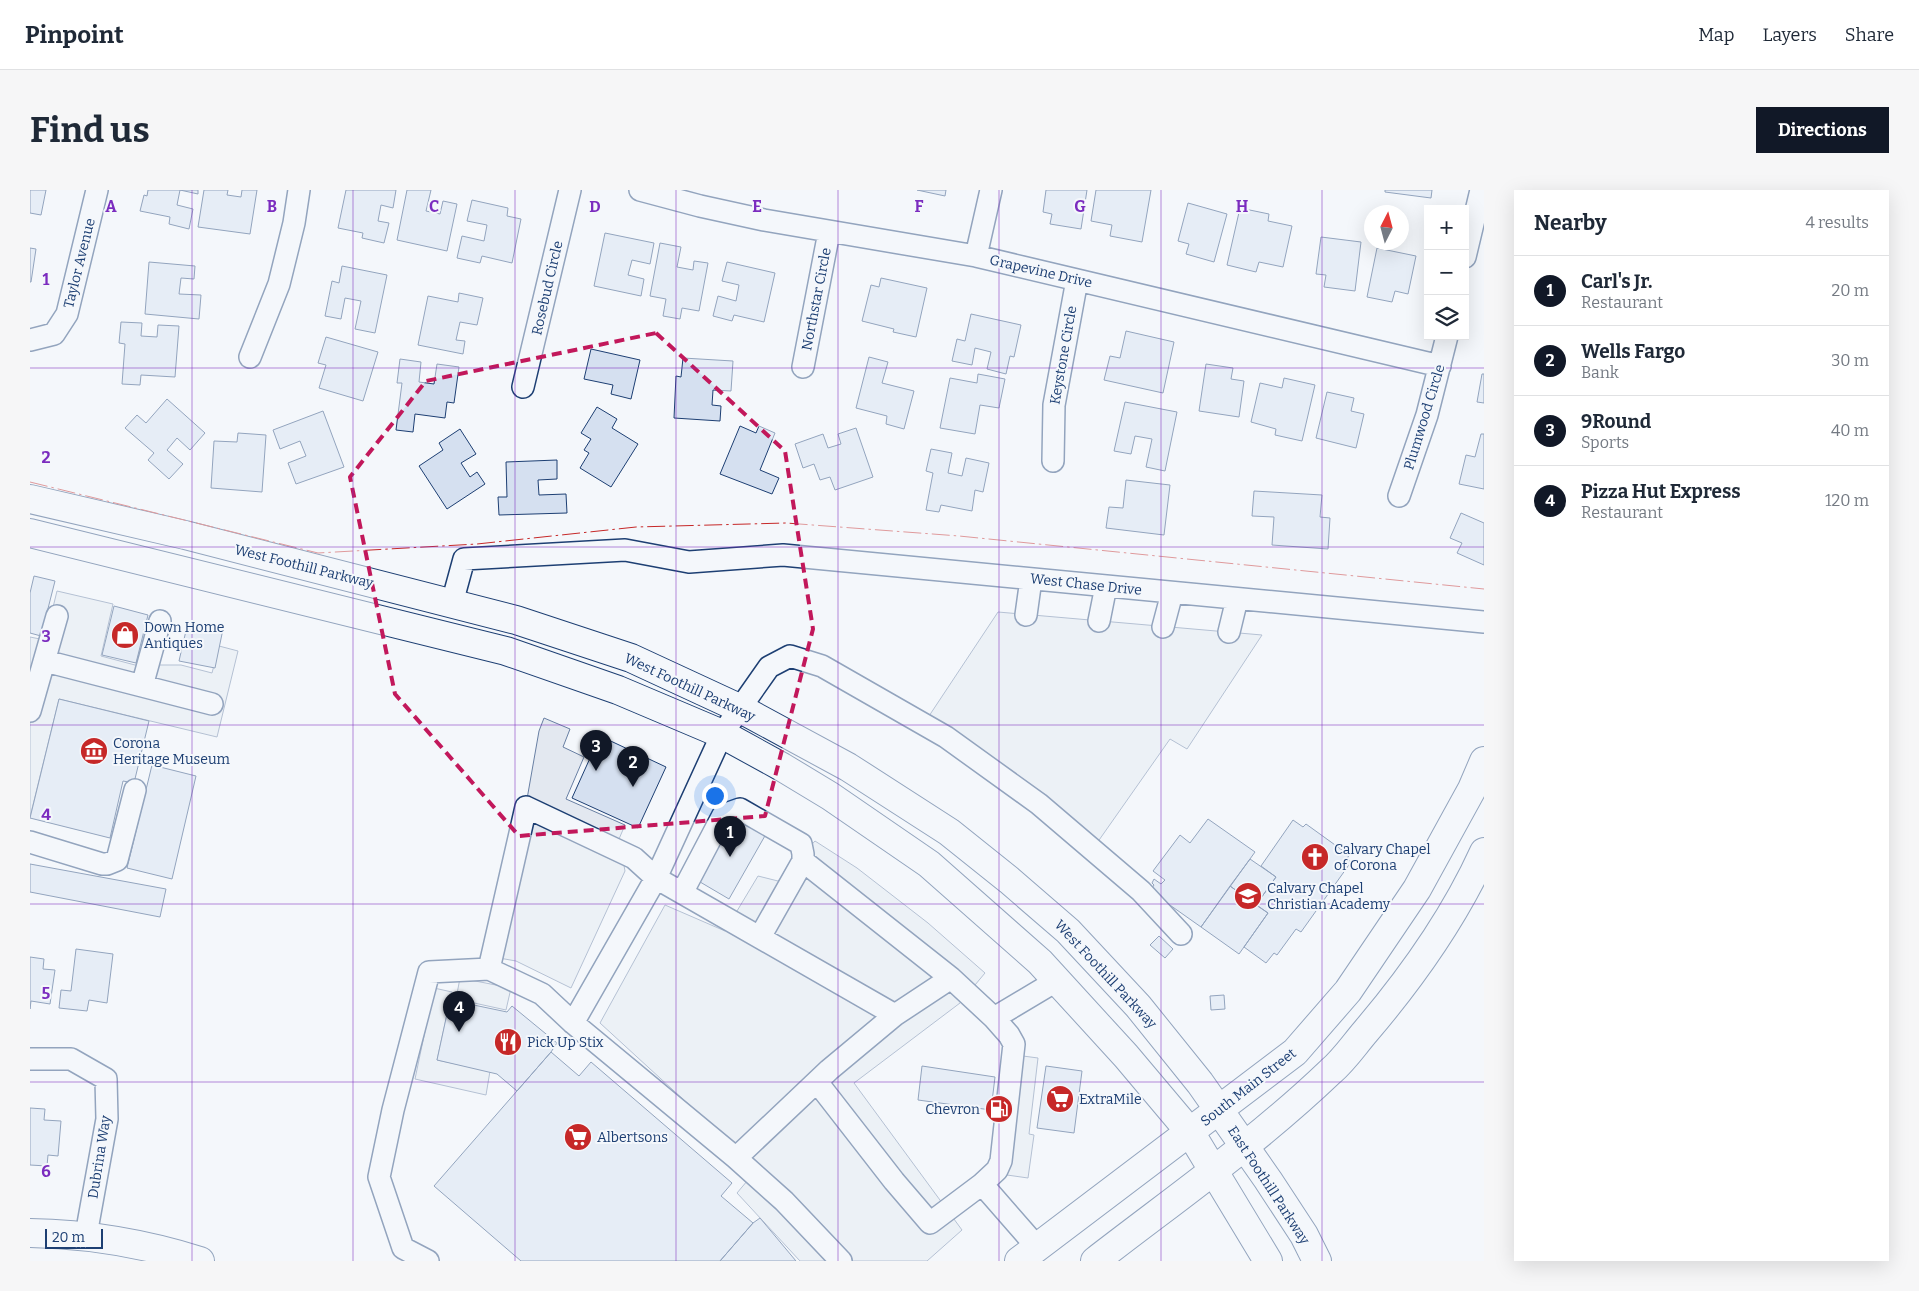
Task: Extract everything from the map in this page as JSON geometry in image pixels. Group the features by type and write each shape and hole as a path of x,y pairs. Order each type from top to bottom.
{"main road":[{"name":"West Foothill Parkway","path":"30,499 185,535 516,620 631,658 739,708 848,767 949,832 1009,880 1068,930 1138,1006 1200,1083 1219,1110"},
{"path":"30,533 506,651 618,690 722,734 830,796 929,864 1040,962 1126,1056 1190,1132 1268,1261"},
{"name":"South Main Street","path":"1028,1254 1295,1052 1348,990 1416,890 1472,789 1484,761"},
{"path":"1095,1261 1244,1146 1332,1070 1377,1018 1428,952 1470,882 1484,852"},
{"name":"East Foothill Parkway","path":"1219,1110 1304,1235 1317,1261"},
{"path":"30,1233 86,1235 160,1248 200,1261"}],"street":[{"name":"Taylor Avenue","path":"30,340 54,334 67,314 97,190"},
{"path":"250,357 279,284 294,223 299,190"},
{"name":"Rosebud Circle","path":"523,387 570,190"},
{"name":"Grapevine Drive","path":"640,190 700,206 829,232 976,256 1440,366"},
{"path":"976,256 991,190"},
{"path":"1467,250 1481,190"},
{"name":"Northstar Circle","path":"803,367 829,232"},
{"name":"Keystone Circle","path":"1053,462 1054,405 1077,280"},
{"name":"Plumwood Circle","path":"1399,496 1427,415 1446,340"},
{"name":"West Chase Drive","path":"452,603 464,559 625,550 689,562 783,555 1484,622"},
{"path":"1026,615 1031,579"},
{"path":"1099,621 1106,586"},
{"path":"1163,627 1172,593"},
{"path":"1229,632 1237,599"},
{"path":"30,711 57,616"},
{"path":"142,686 160,621"},
{"path":"573,1023 656,878 722,734 769,667 790,656 822,666 946,737 1039,804 1141,891 1181,934"},
{"path":"45,661 212,704"},
{"path":"30,842 102,864 117,860 135,790"},
{"path":"489,969 526,807 634,858 656,878 895,1015"},
{"path":"682,893 723,815 740,809 801,844 804,854 803,861 760,937"},
{"path":"803,861 950,978 994,1018 1009,1035 1014,1044 1001,1161 997,1170 982,1184 930,1223 883,1167 817,1082"},
{"path":"428,1261 403,1248 379,1177 429,972 489,969 542,994 573,1023 736,1158 784,1201 841,1261"},
{"path":"736,1158 817,1082 895,1015 950,978"},
{"path":"994,1018 1056,981"},
{"name":"Dubrina Way","path":"30,1059 71,1059 106,1079 107,1119 86,1235"},
{"path":"982,1184 1028,1254"}],"highlighted area":[{"path":"656,333 785,451 813,629 765,816 519,836 395,694 350,477 426,381"}],"shaded area":[{"path":"57,591 113,604 101,656 135,665 181,665 212,673 219,646 238,651 217,737 59,699 30,817 30,637 45,640"},
{"path":"998,612 1262,635 1187,749 1170,739 1097,843 929,716"},
{"path":"544,718 570,729 563,747 584,757 566,799 625,825 619,839 625,871 571,988 516,961 499,958 539,731"},
{"path":"815,841 857,868 928,923 985,973 960,1003 854,1083 962,1230 927,1261 800,1261 737,1193 758,1168 600,1023 665,905 725,931 758,876 778,881"},
{"path":"460,978 511,988 506,1010 456,999"},
{"path":"434,988 452,992 437,1060 490,1071 486,1095 415,1079"},
{"path":"1023,1056 1038,1058 1029,1134 1034,1135 1028,1178 1007,1175"}],"building":[{"path":"30,190 46,190 41,215 30,213"},
{"path":"148,190 180,190 177,205 193,209 189,229 169,224 170,217 140,211 144,195 147,196"},
{"path":"180,190 198,190 198,194"},
{"path":"204,190 228,190 227,195 241,197 242,190 257,190 250,234 198,227"},
{"path":"346,190 396,190 393,208 381,205 378,221 389,223 384,243 362,238 363,233 338,228"},
{"path":"407,190 431,190 426,211 440,214 443,201 457,204 447,251 397,240"},
{"path":"917,190 946,190 945,196"},
{"path":"1046,190 1087,190 1081,229 1050,224 1052,214 1043,212"},
{"path":"1096,190 1151,190 1142,242 1110,236 1112,225 1091,221"},
{"path":"1385,190 1432,190 1431,198 1385,192"},
{"path":"472,200 508,208 507,216 521,219 512,263 482,256 480,263 457,258 462,236 484,241 487,225 467,221"},
{"path":"1188,203 1227,214 1214,262 1186,254 1189,244 1178,241"},
{"path":"1240,208 1269,214 1268,221 1292,226 1283,267 1259,262 1256,272 1227,265"},
{"path":"605,233 654,243 650,264 632,260 628,275 644,279 641,296 594,286"},
{"path":"1321,237 1361,242 1355,291 1324,287 1326,275 1316,274"},
{"path":"660,243 681,247 677,267 693,270 694,261 708,263 699,311 682,308 680,319 663,316 666,299 650,296"},
{"path":"30,248 36,249 31,282 30,282"},
{"path":"1377,250 1387,250 1416,256 1408,294 1395,291 1392,302 1367,297"},
{"path":"149,262 195,266 194,279 181,278 179,294 201,295 199,319 145,314"},
{"path":"727,262 775,273 764,322 734,315 732,321 713,316 718,296 736,301 739,285 722,281"},
{"path":"342,266 387,275 375,333 355,329 361,301 345,298 341,319 325,316 332,281 339,283"},
{"path":"881,278 927,288 916,337 893,332 894,329 862,321 871,285 879,287"},
{"path":"459,293 483,298 477,325 460,322 456,340 465,341 463,354 418,345 428,296 458,302"},
{"path":"971,314 1021,325 1014,357 1010,356 1006,374 987,369 991,352 975,348 972,365 952,361 957,339 965,341"},
{"path":"121,322 142,323 141,336 157,337 158,325 179,326 175,377 141,375 140,385 122,384 125,344 119,343"},
{"path":"1126,331 1174,342 1163,393 1104,380 1110,356 1120,358"},
{"path":"326,337 378,352 363,401 319,388 326,365 318,363"},
{"path":"591,349 640,360 631,399 611,394 613,385 584,379"},
{"path":"869,357 888,362 882,383 914,391 904,429 886,424 887,416 856,408"},
{"path":"683,358 733,361 731,391 713,390 712,405 721,406 720,421 674,418 676,376 681,377"},
{"path":"400,359 421,362 419,382 434,384 437,364 459,367 454,403 447,402 445,418 415,414 413,432 396,430 402,383 397,383"},
{"path":"1206,364 1233,368 1231,379 1244,381 1239,417 1199,411"},
{"path":"978,374 1005,379 999,408 980,405 975,434 940,428 950,378 977,383"},
{"path":"1482,374 1484,374 1484,403 1477,402"},
{"path":"1284,378 1315,385 1302,441 1275,435 1276,429 1251,422 1260,383 1282,388"},
{"path":"1327,392 1354,398 1351,411 1364,414 1356,448 1316,438"},
{"path":"167,399 205,433 190,450 177,438 167,450 183,464 169,479 148,460 154,453 125,428 137,415 146,423"},
{"path":"1125,402 1177,412 1165,471 1146,467 1152,439 1135,436 1131,454 1114,451"},
{"path":"597,407 617,419 612,428 638,444 611,487 580,468 589,453 584,450 591,439 581,433"},
{"path":"323,411 344,467 296,484 288,463 306,456 300,441 280,449 273,430"},
{"path":"740,426 756,433 759,426 775,433 760,470 779,478 772,494 720,474"},
{"path":"856,428 873,477 835,490 830,477 820,480 814,464 803,468 795,444 823,434 828,448 841,444 838,434"},
{"path":"460,429 476,454 461,463 470,477 477,472 485,484 447,509 419,466 443,450 439,443"},
{"path":"238,433 266,435 262,492 211,488 214,441 237,442"},
{"path":"1481,434 1484,434 1484,489 1459,484 1466,455 1475,457"},
{"path":"931,449 952,453 948,473 962,476 966,458 989,463 983,492 975,490 972,511 941,505 939,512 926,510 933,473 926,471"},
{"path":"557,460 557,479 538,480 539,495 566,494 567,513 499,515 498,497 507,497 506,462"},
{"path":"1126,480 1170,485 1164,535 1106,528 1109,507 1123,508"},
{"path":"1254,491 1322,495 1320,517 1330,518 1328,549 1272,545 1274,517 1252,516"},
{"path":"1461,513 1484,523 1484,565 1457,553 1462,543 1450,538"},
{"path":"34,576 55,581 41,636 30,633 30,593"},
{"name":"Down Home Antiques","path":"114,606 148,615 136,663 102,655"},
{"path":"188,622 223,629 215,668 179,661"},
{"name":"Corona Heritage Museum","path":"59,699 149,721 134,783 123,781 110,838 30,818"},
{"path":"600,736 666,767 638,828 572,798"},
{"path":"152,765 196,776 172,879 127,868"},
{"path":"731,815 766,834 729,899 695,879"},
{"path":"1208,819 1255,852 1201,927 1150,891 1154,885 1152,883 1154,879 1161,884 1165,880 1153,871 1180,835 1190,843"},
{"path":"1293,820 1303,827 1306,824 1349,855 1347,859 1351,862 1301,932 1296,929 1277,955 1274,953 1266,963 1244,947 1268,913 1256,905 1276,877 1261,866"},
{"path":"1250,859 1276,877 1256,905 1230,886"},
{"path":"30,864 166,889 160,917 30,892"},
{"path":"1230,886 1268,913 1239,954 1201,927"},
{"path":"1159,936 1173,949 1165,958 1150,945"},
{"path":"76,949 113,954 107,1003 89,1000 87,1011 59,1008 61,990 71,991"},
{"path":"30,957 44,959 43,969 55,970 50,1004 31,1001 30,1009"},
{"path":"1224,995 1225,1009 1211,1010 1210,996"},
{"path":"450,1000 507,1012 512,1006 557,1043 517,1091 497,1074 437,1060"},
{"name":"Albertsons","path":"551,1052 579,1076 591,1062 732,1183 721,1196 753,1223 720,1261 521,1261 434,1186"},
{"path":"922,1066 995,1077 991,1110 918,1100"},
{"name":"ExtraMile","path":"1046,1066 1082,1071 1074,1133 1037,1128"},
{"path":"30,1108 45,1109 44,1120 61,1121 58,1156 48,1155 47,1166 30,1165"},
{"path":"760,1218 796,1261 720,1261 753,1223"}],"power":[{"path":"30,482 318,553 477,544 636,527 786,523 959,536 1484,589"}],"place":[{"name":"Down Home Antiques","path":"125,635"},
{"name":"Corona Heritage Museum","path":"94,751"},
{"name":"9Round","path":"596,771"},
{"name":"Wells Fargo","path":"633,787"},
{"name":"Carl's Jr.","path":"730,857"},
{"name":"Calvary Chapel of Corona","path":"1315,857"},
{"name":"Calvary Chapel Christian Academy","path":"1248,896"},
{"name":"Pizza Hut Express","path":"459,1032"},
{"name":"Pick Up Stix","path":"508,1042"},
{"name":"ExtraMile","path":"1060,1099"},
{"name":"Chevron","path":"999,1109"},
{"name":"Albertsons","path":"578,1137"}]}
